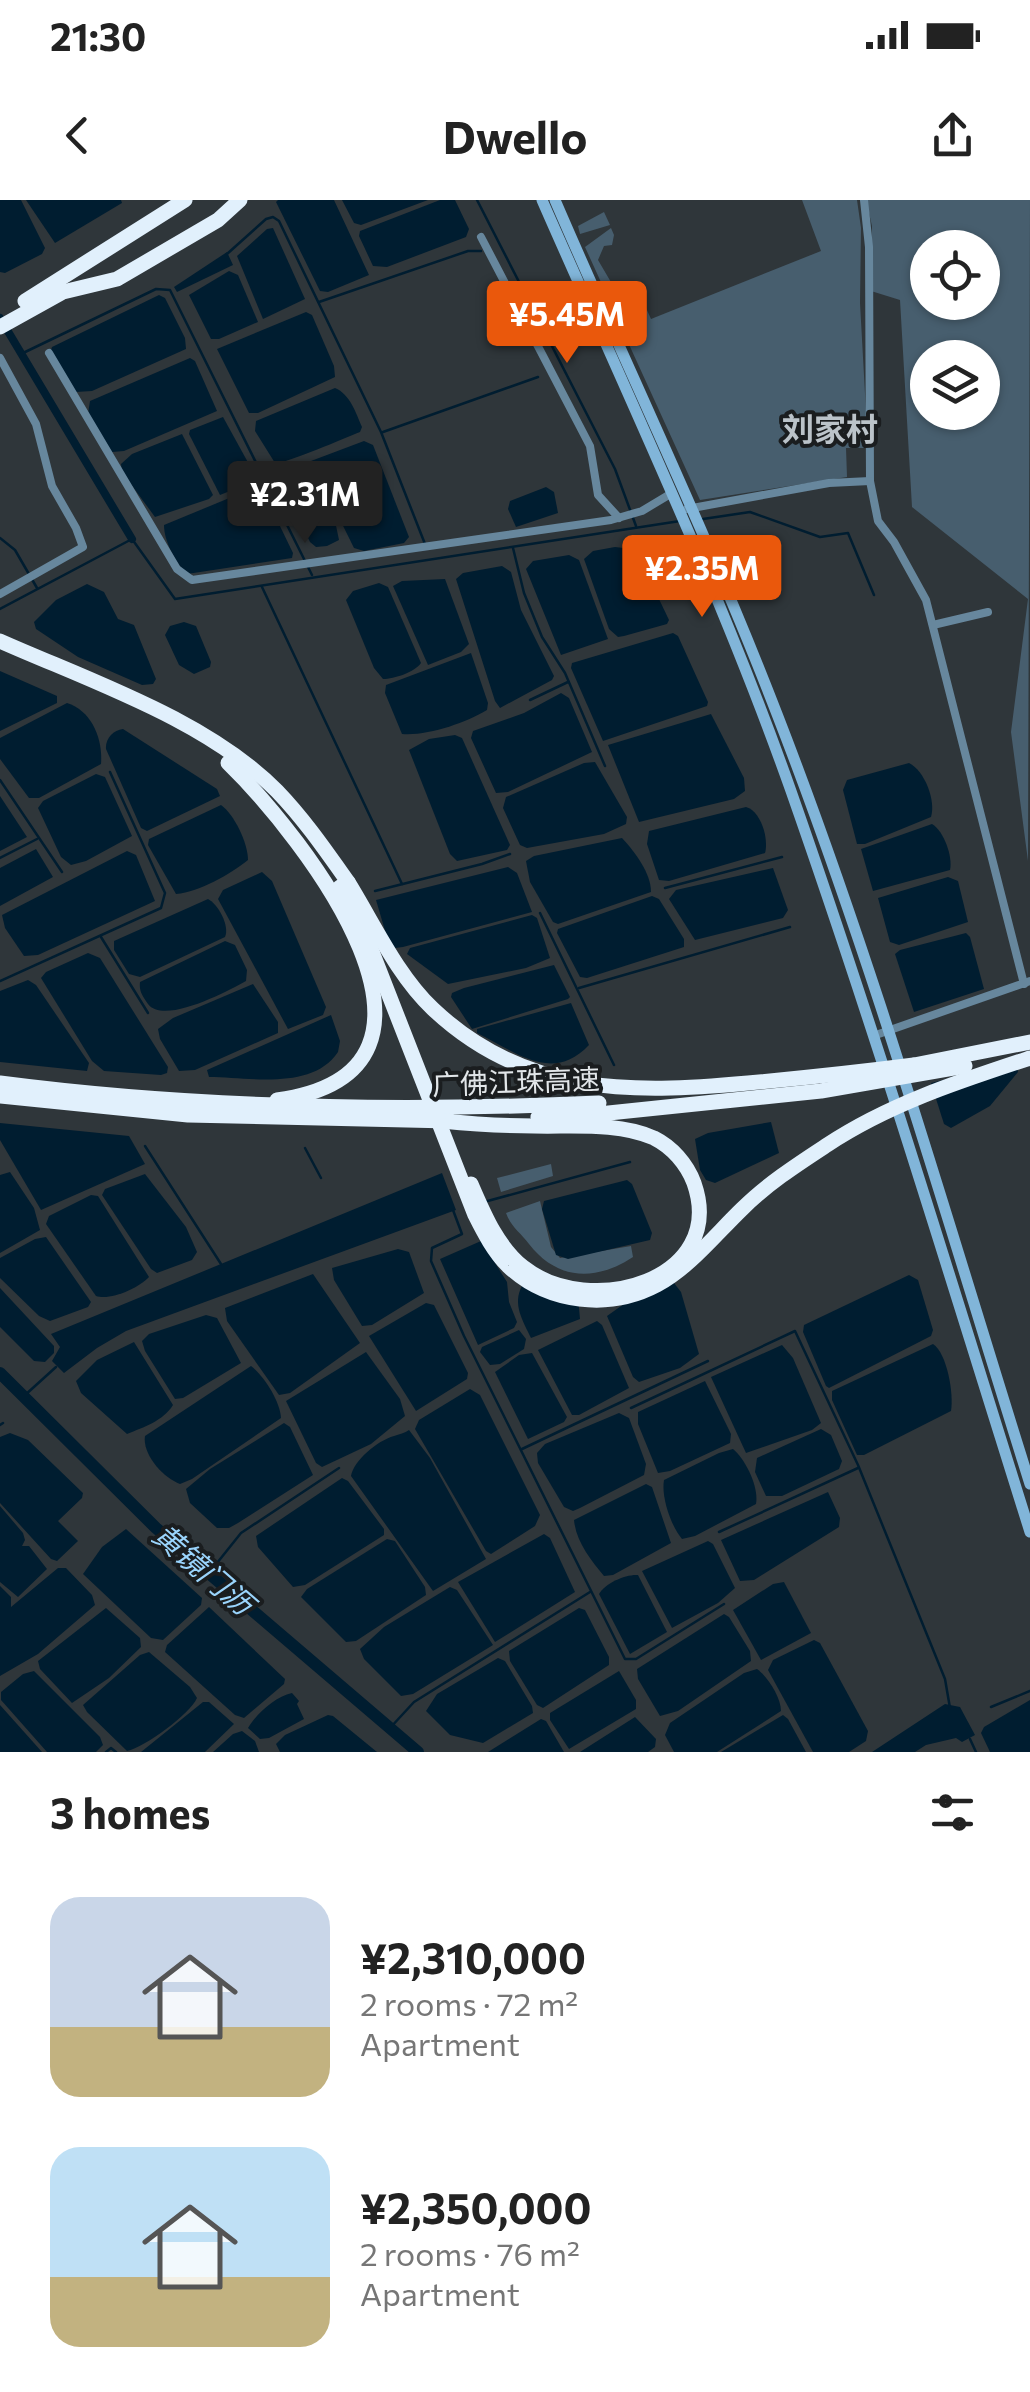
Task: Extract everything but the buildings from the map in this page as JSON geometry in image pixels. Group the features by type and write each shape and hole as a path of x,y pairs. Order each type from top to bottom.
{"highway":[{"path":"0,326 21,308 186,200"},
{"path":"0,316 64,292 116,280 218,220 240,200"},
{"path":"0,644 129,706 228,763 290,817 430,1006 479,1045 510,1063 545,1076 594,1086 696,1088 914,1065"},
{"path":"0,644 188,728 238,758 288,804 314,834 371,949 475,1216 489,1242 524,1279 568,1298 612,1300 660,1284 759,1194 828,1144 920,1096 1030,1055"},
{"path":"216,1104 274,1100 320,1090 349,1072 369,1043 375,1012 372,980 340,886"},
{"path":"340,886 496,1237 535,1275 560,1286 592,1292 640,1284 669,1268 689,1244 698,1210 691,1174 671,1149 599,1115"},
{"name":"广佛江珠高速","path":"0,1083 216,1104 599,1115 914,1065 1030,1042"},
{"name":"广佛江珠高速","path":"0,1096 188,1115 442,1121 599,1115 822,1091 1030,1055"}],"main road":[{"path":"542,200 672,494 686,509 788,783 873,1036 1030,1532"},
{"path":"556,200 778,716 842,892 1030,1484"}],"street":[{"path":"864,200 869,247 870,480 878,522 894,542 926,600 956,729 1027,982 873,1036"},
{"path":"482,236 590,446 598,496 619,518"},
{"path":"49,352 177,568 192,580 619,518 672,494"},
{"path":"0,358 36,424 52,486 83,547 0,594"},
{"path":"686,509 829,483 870,480"},
{"path":"933,625 988,612"}],"shaded area":[{"path":"0,200 21,200 45,248 42,254 5,273 0,272"},
{"path":"26,200 121,200 122,203 55,243"},
{"path":"278,200 334,200 369,275 328,292 320,291"},
{"path":"342,200 428,200 361,225 354,223"},
{"path":"440,200 455,200 469,229 466,237 387,267 373,266 360,231"},
{"path":"802,200 857,200 868,448 846,448 847,477 700,500 611,305 642,299 651,319 821,251"},
{"path":"866,200 1030,200 1028,861 1011,732 1028,599 912,507 900,300 871,291 872,226"},
{"path":"604,212 610,225 580,234 578,226"},
{"path":"273,228 305,299 263,319 237,256"},
{"path":"611,228 612,245 604,246 598,260 615,289 605,291 585,247"},
{"path":"227,252 233,265 177,292 174,287"},
{"path":"229,271 238,275 258,322 211,339 189,295"},
{"path":"159,295 165,298 185,338 186,349 92,391 76,392 52,347"},
{"path":"306,312 312,315 335,377 258,413 249,413 217,349"},
{"path":"190,358 195,361 217,411 124,451 112,452 88,414 90,401"},
{"path":"335,388 352,404 362,427 360,432 275,463 255,431 256,421"},
{"path":"223,417 256,477 220,495 189,434 190,430"},
{"path":"182,434 213,495 155,517 122,472 121,464 132,454"},
{"path":"364,441 373,445 409,537 404,543 364,551 354,548 311,461"},
{"path":"304,464 334,516 339,540 327,546 316,547 310,542 279,477 283,471"},
{"path":"256,487 263,491 292,558 187,574 171,551 164,525"},
{"path":"546,487 554,492 558,513 516,527 508,509 510,501"},
{"path":"632,549 638,555 669,620 667,624 618,637 609,629 584,559 593,551"},
{"path":"569,555 579,560 608,639 561,655 526,569 533,561"},
{"path":"502,566 511,572 521,610 554,676 500,708 456,579 463,573"},
{"path":"445,579 469,644 461,652 428,665 393,586 402,581"},
{"path":"379,583 388,587 421,663 404,674 383,679 374,668 346,600 353,591"},
{"path":"87,584 104,592 118,619 134,625 156,679 153,684 142,685 78,657 36,629 34,622 56,600"},
{"path":"184,622 196,626 211,662 210,667 194,674 179,665 165,635 170,626"},
{"path":"673,633 678,636 707,706 603,741 572,663"},
{"path":"471,653 487,710 446,728 402,734 385,693 386,685"},
{"path":"0,671 57,696 57,703 0,731"},
{"path":"561,693 569,698 592,752 508,792 496,793 471,738 473,731 524,713"},
{"path":"67,703 83,712 94,727 101,764 39,798 29,798 0,759 0,738"},
{"path":"711,714 744,778 745,791 734,799 639,822 608,745"},
{"path":"123,729 217,789 220,796 147,831 141,828 106,749 110,736"},
{"path":"455,735 462,738 510,845 507,850 457,861 450,854 409,750 429,739"},
{"path":"595,762 627,817 626,824 604,834 527,848 520,845 503,808 506,797 584,763"},
{"path":"909,763 928,787 931,817 857,844 843,790 847,780"},
{"path":"96,774 105,777 132,836 71,865 61,857 38,808 43,801"},
{"path":"0,796 27,837 0,851"},
{"path":"221,805 239,830 248,860 214,882 176,894 148,845 149,839"},
{"path":"746,807 763,826 765,853 669,881 659,880 647,844 649,831"},
{"path":"932,824 947,845 950,870 873,891 861,849"},
{"path":"622,838 645,870 651,892 558,924 553,922 530,882 526,861"},
{"path":"36,849 53,877 0,906 0,868"},
{"path":"127,851 136,855 155,901 38,955 24,956 5,928 2,915"},
{"path":"508,867 517,873 532,912 403,947 389,944 376,900"},
{"path":"773,868 788,910 783,918 695,940 669,899 676,890"},
{"path":"262,872 272,881 326,1007 323,1015 288,1029 218,899 223,890"},
{"path":"948,877 958,881 968,922 899,945 890,942 878,898"},
{"path":"652,896 659,899 684,939 684,947 580,977 558,929"},
{"path":"208,899 222,916 225,937 140,977 129,974 114,950 114,941"},
{"path":"532,915 537,918 550,958 526,968 448,984 407,954 410,948"},
{"path":"966,933 984,989 914,1012 895,954"},
{"path":"225,941 235,945 247,970 246,981 181,1009 167,1011 148,1004 140,982"},
{"path":"88,953 100,958 168,1067 167,1073 104,1071 92,1061 41,978"},
{"path":"554,965 568,999 472,1029 451,997 464,988"},
{"path":"28,980 36,985 89,1063 87,1071 0,1062 0,991"},
{"path":"253,984 278,1022 278,1033 195,1070 179,1071 158,1029 173,1018"},
{"path":"571,1003 589,1045 561,1062 534,1061 477,1033 477,1029"},
{"path":"331,1015 340,1041 338,1052 312,1072 279,1079 209,1077 207,1070"},
{"path":"1016,1062 1018,1072 990,1106 951,1128 944,1124 931,1083"},
{"path":"771,1122 779,1153 715,1183 706,1180 700,1170 695,1139 708,1133"},
{"path":"0,1123 129,1136 145,1164 41,1210 0,1140"},
{"path":"551,1164 553,1176 501,1192 497,1178"},
{"path":"10,1172 34,1208 40,1230 0,1253 0,1175"},
{"path":"442,1173 456,1210 126,1331 64,1373 52,1361 60,1347 51,1334"},
{"path":"145,1174 186,1227 197,1252 192,1260 157,1273 102,1195 105,1189"},
{"path":"627,1180 652,1233 650,1240 568,1259 556,1255 542,1209 544,1201"},
{"path":"91,1195 98,1196 149,1277 116,1295 96,1296 46,1224 49,1216"},
{"path":"540,1201 551,1247 560,1258 631,1246 633,1257 605,1271 591,1273 564,1271 552,1265 513,1226 506,1213"},
{"path":"46,1237 91,1302 88,1307 50,1321 39,1316 0,1278 0,1258"},
{"path":"481,1241 507,1282 517,1322 514,1328 478,1345 440,1259"},
{"path":"398,1249 409,1252 424,1293 372,1325 362,1326 334,1280 332,1268"},
{"path":"313,1274 360,1343 290,1393 279,1395 227,1321 225,1308"},
{"path":"909,1275 918,1280 933,1330 931,1336 829,1388 826,1386 803,1332 804,1325"},
{"path":"674,1283 681,1292 699,1354 680,1368 639,1382 633,1377 607,1316 631,1299"},
{"path":"522,1286 578,1297 580,1319 531,1338 518,1306"},
{"path":"0,1288 54,1346 54,1353 45,1362 34,1361 0,1327"},
{"path":"426,1303 434,1305 468,1373 467,1379 416,1411 369,1336"},
{"path":"206,1315 217,1318 241,1363 175,1399 142,1341 149,1334"},
{"path":"597,1321 629,1388 572,1415 538,1350"},
{"path":"519,1330 526,1339 524,1349 500,1364 490,1365 480,1352 482,1347"},
{"path":"134,1342 173,1405 159,1419 127,1434 81,1393 76,1381 97,1360"},
{"path":"933,1344 948,1374 951,1411 857,1455 832,1400 832,1391"},
{"path":"782,1345 793,1358 821,1423 812,1430 746,1453 711,1377"},
{"path":"366,1352 400,1399 405,1416 371,1444 322,1467 316,1463 286,1401"},
{"path":"532,1353 567,1417 528,1439 495,1372 519,1355"},
{"path":"251,1366 270,1389 281,1418 192,1479 180,1484 167,1476 150,1458 145,1436"},
{"path":"705,1381 731,1434 730,1443 658,1473 638,1424 638,1412"},
{"path":"470,1389 480,1395 540,1515 535,1526 491,1554 415,1429 419,1420"},
{"path":"619,1413 629,1418 646,1464 644,1475 573,1511 564,1507 538,1463 537,1453 545,1444"},
{"path":"284,1423 290,1427 313,1475 229,1528 217,1528 190,1503 186,1489 210,1469"},
{"path":"821,1429 831,1435 842,1461 839,1469 782,1496 766,1496 755,1472 757,1458"},
{"path":"409,1430 430,1458 486,1559 433,1591 351,1476 361,1458 374,1447"},
{"path":"10,1433 28,1440 83,1493 58,1521 78,1541 57,1561 0,1503 0,1437"},
{"path":"733,1449 750,1474 756,1504 682,1539 668,1511 664,1480"},
{"path":"342,1478 384,1529 384,1535 305,1585 293,1587 258,1547 256,1536"},
{"path":"646,1484 652,1487 671,1543 613,1575 604,1576 581,1543 574,1520"},
{"path":"828,1492 840,1518 839,1527 754,1580 740,1581 721,1540"},
{"path":"0,1506 23,1533 22,1546 29,1546 47,1569 18,1597 0,1582"},
{"path":"126,1529 202,1598 201,1605 163,1640 151,1638 83,1574 102,1547"},
{"path":"544,1534 550,1538 575,1592 495,1642 458,1582"},
{"path":"387,1539 395,1541 425,1587 426,1595 356,1641 346,1642 301,1597 307,1589"},
{"path":"708,1541 735,1588 718,1603 672,1628 642,1571"},
{"path":"58,1568 66,1568 92,1595 95,1605 38,1654 0,1676 0,1586 11,1597 11,1607"},
{"path":"638,1575 667,1632 630,1654 599,1594 616,1580"},
{"path":"784,1582 811,1633 761,1660 733,1610 773,1584"},
{"path":"450,1587 457,1590 493,1645 413,1694 401,1696 364,1659 360,1649 384,1627"},
{"path":"209,1607 285,1679 244,1718 235,1715 165,1652 167,1645"},
{"path":"106,1608 140,1638 141,1647 109,1678 72,1703 40,1669 38,1661"},
{"path":"579,1608 585,1610 609,1657 609,1665 543,1708 537,1705 510,1661 509,1651"},
{"path":"724,1614 750,1651 751,1661 678,1711 660,1716 638,1679 637,1669"},
{"path":"814,1640 820,1643 868,1731 866,1741 849,1752 813,1752 768,1670 773,1660"},
{"path":"149,1652 190,1687 197,1698 166,1729 127,1751 83,1705 140,1655"},
{"path":"498,1658 505,1661 533,1713 483,1743 450,1735 426,1711 437,1694"},
{"path":"757,1669 773,1688 781,1711 717,1752 674,1752 665,1735 670,1723 744,1673"},
{"path":"34,1671 100,1737 103,1745 96,1752 47,1752 1,1700 1,1692 23,1674"},
{"path":"619,1671 636,1700 636,1709 569,1749 550,1720 550,1713"},
{"path":"292,1693 299,1701 304,1719 269,1738 260,1739 248,1728 267,1706"},
{"path":"1030,1700 1030,1752 990,1752 981,1733 984,1727"},
{"path":"203,1702 209,1702 234,1724 205,1752 141,1752"},
{"path":"945,1704 960,1707 975,1735 962,1742 956,1738 926,1745 915,1752 872,1752"},
{"path":"0,1705 42,1752 0,1752"},
{"path":"328,1715 377,1752 280,1752 276,1744 285,1735"},
{"path":"783,1715 806,1752 721,1752"},
{"path":"635,1717 656,1739 655,1747 648,1752 580,1752"},
{"path":"541,1719 564,1752 488,1752"},
{"path":"242,1731 255,1741 259,1752 213,1752 233,1734"}],"waterway":[{"path":"477,200 615,469 636,526"},
{"path":"227,254 266,219 273,217 279,221 381,432 425,544"},
{"path":"319,302 468,251 481,251"},
{"path":"21,354 156,289 170,290 312,575"},
{"path":"0,318 132,539"},
{"path":"383,432 538,377"},
{"path":"703,519 750,512 820,537 848,533 874,595"},
{"path":"0,609 132,539 175,599 680,521"},
{"path":"0,538 15,550 37,588"},
{"path":"513,548 524,593 542,637 565,673 605,766"},
{"path":"262,587 402,884"},
{"path":"530,700 568,682"},
{"path":"0,981 161,908 165,893 110,772"},
{"path":"0,780 62,872"},
{"path":"0,858 37,839"},
{"path":"375,891 510,854"},
{"path":"665,888 782,857"},
{"path":"540,913 614,1065"},
{"path":"579,988 790,927"},
{"path":"101,937 148,1013"},
{"path":"145,1146 221,1264"},
{"path":"305,1148 321,1178"},
{"path":"484,1202 630,1162"},
{"path":"453,1210 462,1234 432,1248 431,1261 464,1336 625,1659 636,1659 724,1604"},
{"path":"631,1408 795,1331 858,1465 945,1679 950,1708"},
{"path":"522,1449 708,1361"},
{"path":"24,1396 56,1367"},
{"name":"黄镜门沥","path":"0,1373 156,1528 418,1752"},
{"path":"209,1573 241,1533 339,1468"},
{"path":"719,1532 858,1468"},
{"path":"390,1728 414,1702 590,1592"},
{"path":"991,1707 1030,1691"},
{"path":"970,1739 976,1752"},
{"path":"106,1752 111,1748 116,1752"}],"district":[{"name":"刘家村","path":"830,428"}]}
